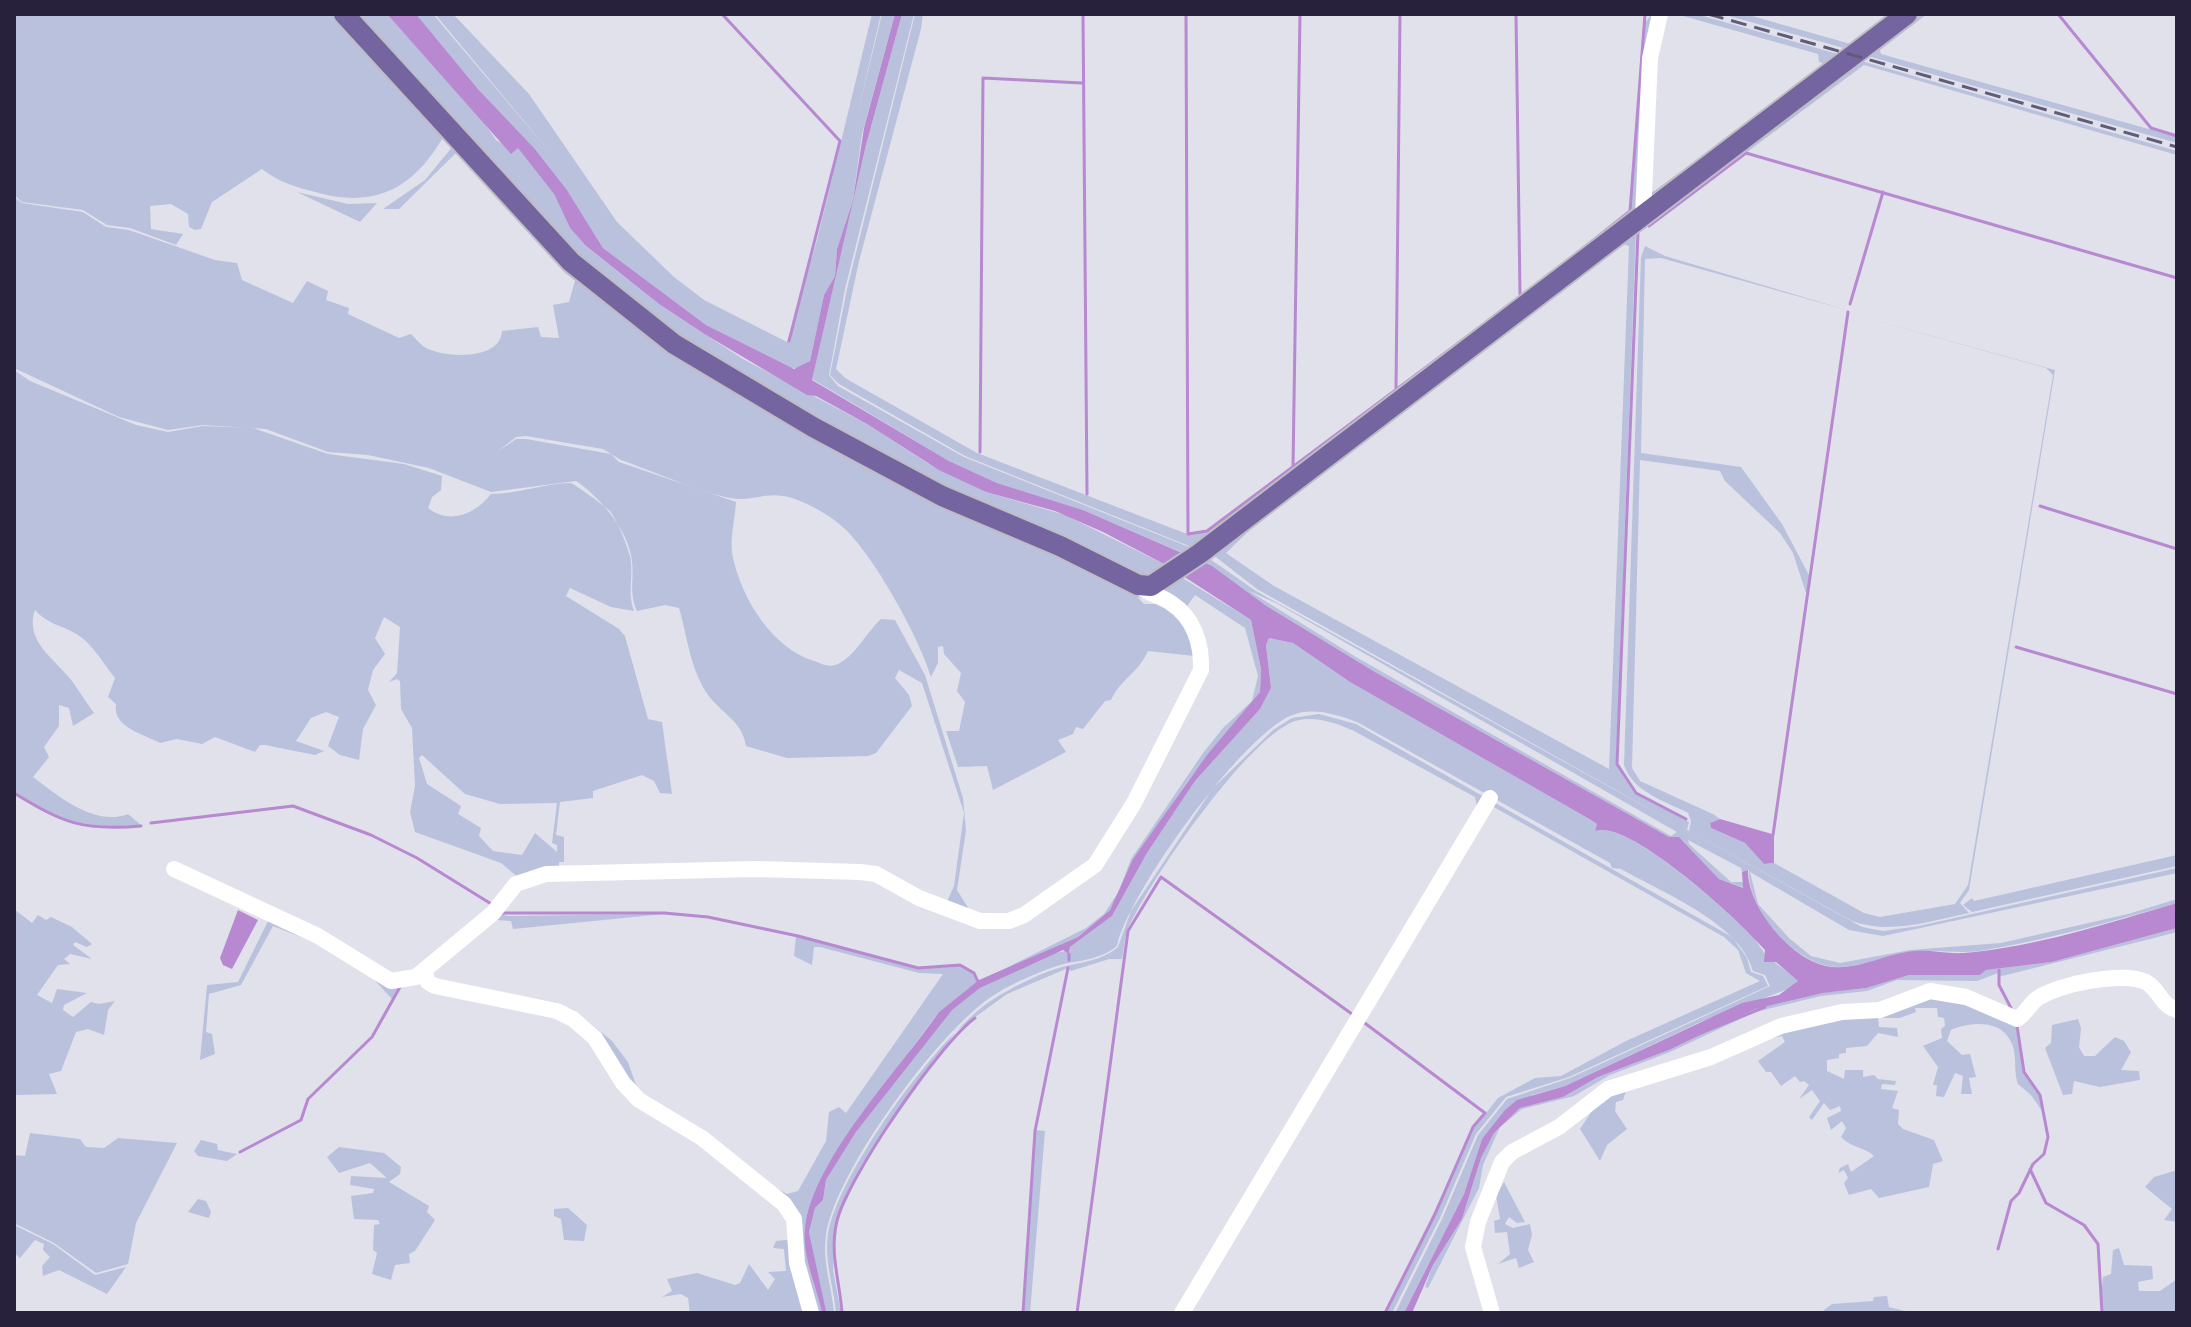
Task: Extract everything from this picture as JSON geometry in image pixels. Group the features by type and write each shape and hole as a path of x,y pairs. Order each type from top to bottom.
{"main road":[{"path":"344,14 571,262 674,344 813,427 942,496 1060,546 1138,585 1151,586 1199,554 1907,14"}],"street":[{"path":"1643,216 1650,58 1660,14"},
{"path":"174,869 318,936 391,981 403,982 424,970 493,913 516,884 546,874 756,869 860,872 876,874 919,898 980,921 1009,921 1024,915 1095,865 1134,803 1201,670 1200,645 1190,622 1171,603 1148,594 1138,585"},
{"path":"1182,1313 1490,798"},
{"path":"424,970 428,982 435,986 557,1011 573,1019 607,1053 632,1094 702,1138 784,1204 794,1219 797,1263 811,1313"},
{"path":"1492,1313 1473,1247 1478,1222 1502,1162 1512,1152 1570,1119 1608,1089 1711,1057 1781,1026 1842,1012 1880,1010 1930,991 1966,997 2017,1019 2039,997 2069,983 2134,979 2150,985 2165,1004 2177,1010"}],"shaded area":[{"path":"14,14 341,14 446,132 435,150 409,179 378,195 360,198 319,193 282,181 262,169 212,202 201,229 189,227 188,214 171,204 150,206 151,229 183,234 176,245 130,228 107,225 83,210 22,202 14,195"},
{"path":"352,14 387,14 481,118 496,140 506,146 518,147 554,194 570,228 585,245 659,304 743,359 867,424 929,464 986,492 1065,515 1166,565 1146,578 976,506 682,343 590,273"},
{"path":"387,14 416,14 478,89 535,149 567,190 603,248 706,325 794,369 810,361 824,295 835,276 837,249 853,200 864,128 895,14 902,14 866,145 812,380 949,461 997,483 1083,510 1212,566 1265,605 1375,672 1669,837 1679,837 1719,879 1743,888 1742,872 1748,870 1762,914 1785,941 1812,961 1837,967 1915,951 1958,953 1991,950 2072,933 2177,903 2177,928 2052,962 1986,970 1980,975 1909,975 1866,988 1823,993 1755,1009 1669,1050 1598,1077 1563,1097 1520,1108 1494,1133 1481,1158 1462,1219 1433,1265 1412,1313 1404,1313 1464,1194 1482,1139 1505,1110 1517,1100 1565,1086 1742,1003 1779,995 1798,981 1776,962 1764,962 1765,950 1752,937 1710,897 1658,856 1611,831 1595,831 1597,824 1591,820 1350,682 1293,643 1269,638 1266,645 1271,688 1260,709 1195,781 1147,853 1112,916 1070,947 1069,954 1063,950 980,988 952,1010 856,1132 826,1180 823,1200 815,1208 809,1232 826,1311 822,1313 808,1261 805,1229 811,1202 840,1145 939,1012 979,980 1078,937 1110,910 1133,859 1207,755 1260,692 1261,669 1251,620 1166,565 1103,532 1055,511 986,492 939,470 867,424 816,396 807,395 659,304 585,245 570,228 554,194 518,148 511,154"},
{"path":"416,14 433,14 553,156 435,14 453,14 529,94 617,222 674,277 704,300 787,342 817,240 872,14 881,14 857,116 882,14 895,14 862,134 853,200 837,249 835,276 824,295 810,361 800,368 789,368 706,325 603,248 567,190 535,149 478,89"},
{"path":"902,14 914,14 845,289 829,375 838,386 964,457 1194,549 1190,556 1083,510 997,483 949,461 812,379 866,145"},
{"path":"915,14 923,14 921,29 859,261 836,369 845,378 977,453 1187,534 1207,532 1630,211 1644,24 1652,14 1644,55 1638,213 1199,548 1194,548 965,456 839,384 830,375 847,289"},
{"path":"1676,14 1696,14 1845,56 1655,201 1650,194 1827,65 1819,62 1818,54"},
{"path":"1722,14 1745,14 1854,45 1854,51"},
{"path":"1919,14 1927,14 1880,50 1881,54 2177,137 2177,143 1864,55"},
{"path":"1858,60 2177,151 2177,155 1864,65 1645,228"},
{"path":"453,146 663,340 1123,582 1144,604 1166,604 1190,632 1194,656 1148,651 1111,700 1105,701 1083,729 1076,727 1073,734 1058,740 1066,752 993,790 987,766 958,767 946,731 959,731 965,702 957,691 961,673 944,654 943,646 938,647 938,663 931,677 895,599 845,529 820,511 785,496 738,499 699,489 736,502 732,551 737,574 761,620 772,634 799,655 829,666 835,665 850,655 881,619 895,620 925,675 963,798 966,830 957,890 974,917 945,906 954,886 964,813 922,683 899,670 895,678 909,695 912,706 876,753 868,756 787,758 746,746 739,728 708,696 698,678 679,608 665,605 637,611 632,593 632,562 626,539 604,506 576,481 491,492 429,468 368,455 328,452 266,429 203,425 168,430 119,417 14,368 14,197 22,203 83,212 106,227 129,230 215,260 237,263 242,280 293,303 307,281 328,291 326,300 349,308 348,314 399,338 411,334 425,348 439,353 462,355 484,351 493,347 502,331 538,327 541,337 559,338 553,305 569,302 576,277 459,154 455,154 399,209 383,209 425,180","holes":["526,436 603,449 621,460 694,488 619,462 611,454 526,439 516,439 497,452 516,437"]},
{"path":"297,192 348,204 377,203 360,222"},
{"path":"1636,232 1616,764 1634,793 1689,822 1687,830 1257,589 1212,554","holes":["1623,244 1629,246 1609,769 1274,586 1226,553 1252,528"]},
{"path":"1645,246 1665,256 1847,310 1661,258 1645,259 1641,453 1741,467 1782,524 1810,577 1807,596 1793,553 1780,533 1725,481 1720,471 1640,460 1632,768 1640,781 1720,819 1710,823 1711,828 1745,843 1764,864 1774,863 1864,913 1880,917 1955,904 1968,885 2053,375 2046,368 1849,313 2055,370 1969,890 1960,903 1969,913 1896,927 1852,921 1689,831 1691,821 1688,813 1651,795 1628,774 1624,765 1641,257"},
{"path":"14,370 30,381 136,425 168,432 203,426 253,428 328,454 404,464 442,476 441,490 432,497 428,508 445,516 470,512 491,494 570,483 610,511 622,533 630,556 634,611 611,607 570,588 566,596 619,629 625,636 648,719 662,722 672,794 660,793 654,781 642,775 593,791 593,798 560,802 556,835 564,837 564,862 559,862 559,870 519,878 501,863 415,832 410,812 415,786 412,728 401,709 400,681 389,682 397,673 400,627 384,617 375,638 385,654 373,670 368,690 376,705 363,729 359,760 340,755 328,746 339,717 326,712 311,718 296,741 324,751 315,755 265,745 260,745 255,752 215,737 202,744 177,739 160,743 138,733 119,719 116,704 108,697 115,678 93,649 78,635 45,619 35,610 33,621 37,640 94,713 73,726 69,708 59,705 59,726 44,747 49,757 33,777 78,808 103,816 128,814 141,825 103,826 74,822 14,792","holes":["422,755 465,794 500,804 557,803 552,843 557,845 557,852 535,833 522,855 493,851 479,836 481,828 458,814 461,806 427,784 419,758"]},
{"path":"1207,557 1256,591 1862,927 1883,931 1919,926 2177,868 2177,873 1883,936 1849,930 1750,872 1758,904 1789,938 1811,956 1840,963 1910,950 2001,943 2128,914 2177,899 2177,903 2005,947 1963,952 1913,952 1840,967 1815,962 1774,930 1755,900 1749,870 1742,872 1741,868 1688,840 1731,882 1743,882 1744,888 1719,879 1683,841 1669,837 1375,672 1265,605 1203,562","holes":["1249,591 1276,603 1677,832 1671,836 1356,657"]},
{"path":"1181,577 1251,620 1261,669 1260,692 1188,781 1137,857 1110,910 1078,937 984,979 1086,928 1104,914 1119,891 1131,859 1203,753 1223,728 1252,701 1258,676 1245,628 1195,595 1183,612 1149,593"},
{"path":"1269,638 1293,643 1350,682 1591,820 1597,824 1595,831 1610,831 1652,852 1700,888 1739,923 1767,956 1798,981 1796,986 1698,1023 1565,1086 1532,1095 1482,1139 1464,1194 1404,1313 1395,1313 1442,1219 1478,1135 1507,1099 1570,1078 1770,986 1765,975 1753,971 1733,938 1678,899 1621,869 1612,868 1610,863 1357,722 1316,712 1292,715 1270,729 1245,753 1190,819 1142,891 1117,946 1097,957 1043,971 994,995 972,1012 919,1069 869,1140 834,1208 825,1245 834,1313 826,1313 809,1232 815,1208 823,1200 826,1180 856,1132 951,1010 980,988 1054,953 1067,951 1070,961 1070,947 1112,916 1147,853 1195,781 1260,709 1271,688 1266,645"},
{"path":"1319,714 1356,724 1486,798 1478,812 1475,797 1354,731 1318,719 1295,721 1275,733 1252,754 1201,813 1139,907 1127,933 1122,959 1109,959 1071,971 1068,968 1007,994 959,1029 977,1011 1015,987 1054,969 1098,958 1118,947 1131,911 1213,788 1273,730 1292,718"},
{"path":"1490,800 1732,937 1747,958 1751,972 1763,976 1768,986 1569,1077 1506,1097 1476,1134 1440,1218 1392,1313 1386,1313 1474,1128 1498,1098 1535,1078 1561,1076 1626,1041 1760,981 1746,973 1738,950 1724,937 1492,806"},
{"path":"1720,819 1772,834 1774,830 1774,863 1764,864 1745,843 1711,828 1710,823"},
{"path":"2177,855 2177,866 1972,912 1963,905 1972,898 1974,901"},
{"path":"14,909 32,923 38,915 46,920 51,917 72,927 92,944 87,947 75,942 73,945 92,959 70,954 64,959 70,964 58,965 37,995 52,1003 57,989 87,993 64,1005 63,1010 73,1017 91,1002 115,1001 108,1010 104,1035 88,1029 76,1032 61,1071 49,1074 57,1094 16,1095"},
{"path":"238,910 258,920 232,969 223,965 220,958"},
{"path":"497,911 507,916 664,914 513,929 511,921 496,920 449,952 433,975 441,981 558,1003 574,1010 612,1041 628,1062 636,1085 645,1096 705,1132 772,1186 787,1194 798,1191 826,1141 829,1112 839,1107 846,1113 943,974 919,973 820,947 814,947 812,965 794,956 796,936 917,969 960,965 974,974 977,982 939,1012 853,1126 823,1177 805,1231 822,1313 813,1313 798,1263 795,1218 785,1203 703,1137 633,1093 596,1036 574,1017 557,1010 478,996 432,982 429,975 431,966"},
{"path":"269,919 315,938 385,980 400,983 392,999 368,973 321,945 273,926 241,985 209,994 206,1032 212,1034 215,1054 200,1060 207,985 238,982"},
{"path":"2177,928 2177,932 1998,977 1998,973 1977,981 1897,980 1867,991 1821,996 1755,1012 1670,1052 1610,1075 1574,1096 1522,1109 1502,1126 1520,1108 1563,1097 1598,1077 1669,1050 1755,1009 1822,993 1865,988 1909,975 1980,975 1986,970 2052,962"},
{"path":"1949,995 2015,1022 2023,1072 2039,1095 2044,1114 2031,1095 2018,1084 2012,1045 1999,1028 1975,1024 1951,1030 1947,1041 1962,1055 1970,1054 1976,1077 1969,1078 1972,1094 1961,1094 1963,1076 1955,1073 1944,1097 1936,1096 1937,1085 1933,1085 1938,1067 1923,1046 1942,1038 1944,1018 1938,1017 1937,1008 1915,1008 1916,1012 1900,1018 1878,1018 1879,1027 1897,1028 1898,1037 1878,1033 1867,1046 1846,1048 1846,1053 1839,1054 1839,1058 1827,1060 1827,1071 1844,1079 1845,1070 1863,1070 1863,1077 1874,1075 1878,1079 1896,1081 1895,1085 1882,1084 1881,1089 1898,1091 1892,1108 1899,1110 1898,1124 1903,1129 1934,1140 1943,1161 1933,1164 1929,1187 1879,1198 1871,1189 1849,1195 1844,1183 1848,1178 1844,1170 1838,1173 1840,1168 1848,1164 1851,1172 1874,1156 1841,1137 1846,1128 1842,1121 1831,1130 1827,1118 1841,1111 1840,1106 1830,1110 1824,1103 1812,1120 1809,1117 1820,1101 1812,1090 1799,1099 1809,1085 1795,1076 1781,1086 1771,1072 1766,1072 1758,1061 1785,1042 1782,1036 1768,1039 1766,1034"},
{"path":"2078,1019 2081,1028 2079,1047 2084,1056 2095,1056 2115,1037 2124,1041 2131,1052 2121,1070 2139,1071 2140,1080 2100,1087 2074,1081 2072,1094 2063,1095 2045,1048 2051,1043 2052,1025"},
{"path":"954,1033 864,1162 836,1222 833,1270 841,1313 836,1313 827,1244 836,1207 851,1175 897,1102"},
{"path":"1626,1091 1623,1100 1616,1102 1615,1111 1627,1129 1607,1145 1600,1161 1580,1129 1603,1094"},
{"path":"1500,1127 1483,1165 1479,1188 1428,1288 1425,1287 1433,1265 1462,1219 1481,1158"},
{"path":"1036,1130 1045,1131 1030,1313 1024,1313"},
{"path":"30,1133 80,1139 86,1147 104,1148 118,1138 177,1143 136,1223 128,1264 96,1273 54,1243 14,1223 14,1155 25,1156"},
{"path":"201,1140 217,1144 218,1150 237,1154 227,1161 198,1156 194,1151"},
{"path":"339,1147 384,1153 401,1167 400,1174 389,1182 429,1206 427,1212 435,1220 415,1251 409,1254 410,1263 395,1265 391,1280 372,1274 377,1253 373,1250 374,1225 380,1224 378,1220 354,1219 351,1196 373,1193 374,1189 350,1185 351,1176 387,1178 370,1163 339,1173 327,1157"},
{"path":"2177,1170 2177,1222 2164,1220 2172,1209 2145,1187 2154,1177"},
{"path":"1504,1182 1525,1222 1517,1223 1509,1217 1505,1224 1513,1228 1530,1224 1532,1235 1528,1250 1534,1262 1519,1268 1516,1258 1498,1264 1510,1254 1507,1232 1495,1233 1494,1221 1500,1219 1496,1195"},
{"path":"198,1199 206,1201 211,1212 209,1218 188,1212"},
{"path":"568,1208 587,1225 584,1241 564,1240 561,1219 554,1216 554,1209"},
{"path":"14,1225 53,1244 95,1275 126,1267 107,1294 59,1270 43,1276 42,1266 50,1257 43,1250 44,1244 35,1240 20,1258 14,1253"},
{"path":"794,1239 809,1313 690,1313 688,1298 681,1294 662,1297 672,1291 667,1279 697,1273 735,1285 740,1283 749,1264 768,1290 775,1279 768,1272 786,1271 784,1249 773,1248 776,1241"},
{"path":"2119,1248 2124,1265 2152,1266 2153,1279 2138,1282 2139,1291 2160,1291 2177,1279 2177,1313 2103,1313 2100,1303 2103,1277 2111,1274 2113,1250"},
{"path":"1887,1296 1889,1307 1913,1313 1823,1311 1832,1304 1873,1301 1874,1297"}],"waterway":[{"path":"722,14 840,141 789,341"},
{"path":"1083,14 1087,494"},
{"path":"1186,14 1188,534 1207,531 1524,294"},
{"path":"1293,466 1300,14"},
{"path":"1396,389 1400,14"},
{"path":"1516,14 1520,294"},
{"path":"1562,265 1630,211 1645,14"},
{"path":"2058,14 2151,128 2177,136"},
{"path":"980,452 983,78 1082,83"},
{"path":"1649,226 1746,153 2177,278"},
{"path":"1850,304 1883,192"},
{"path":"1638,232 1617,764 1636,793 1686,819"},
{"path":"1773,835 1848,312"},
{"path":"2040,506 2177,549"},
{"path":"2016,647 2177,694"},
{"path":"14,793 46,812 74,823 103,827 141,826"},
{"path":"151,823 293,806 371,835 417,858 493,905"},
{"path":"1077,1313 1128,931 1161,877 1352,1014"},
{"path":"499,913 664,913 708,917 798,936 918,968 960,965 974,973 979,984"},
{"path":"1069,954 1069,960"},
{"path":"1023,1313 1035,1131 1068,968"},
{"path":"1999,970 1999,985 2012,1010"},
{"path":"240,1152 301,1120 308,1099 372,1037 400,987"},
{"path":"1698,1034 1765,1007"},
{"path":"842,1313 834,1245 844,1201 876,1144 919,1082 959,1032 975,1018"},
{"path":"1362,1021 1485,1113 1473,1127 1435,1214 1385,1313"},
{"path":"1998,1249 2011,1201 2019,1193 2033,1164 2044,1154 2048,1137 2040,1095 2024,1072 2017,1026"},
{"path":"2030,1169 2046,1203 2084,1225 2098,1244 2102,1313"}],"railway":[{"path":"1708,14 2177,147"}]}
